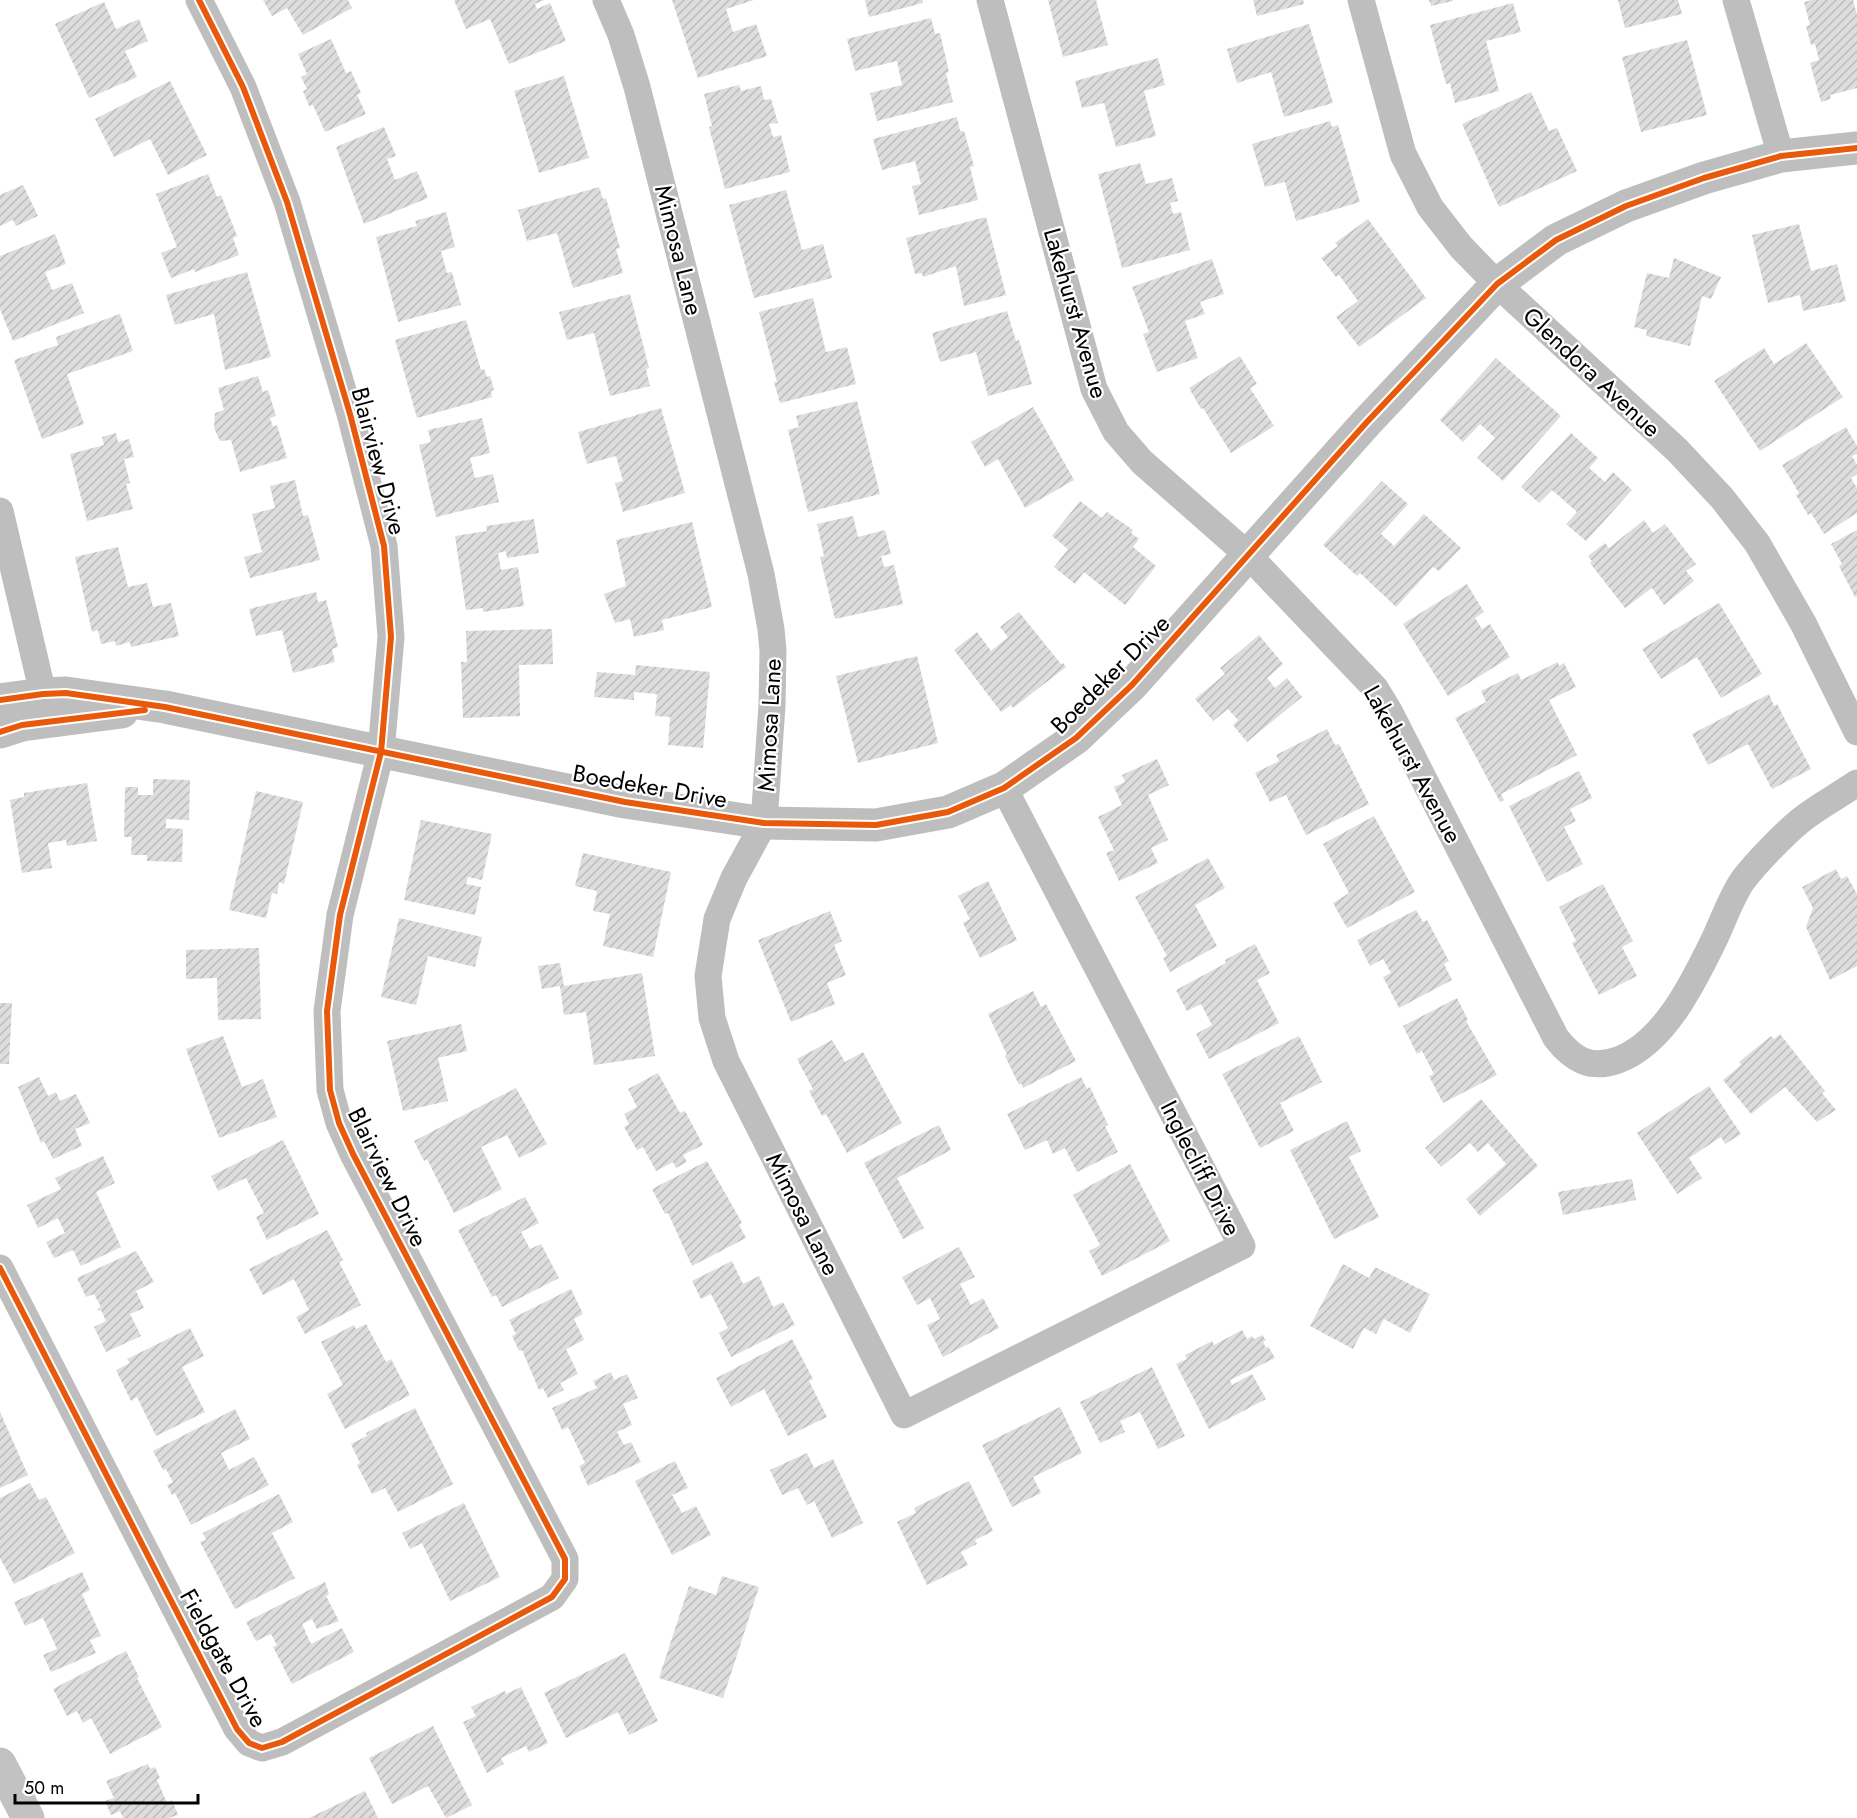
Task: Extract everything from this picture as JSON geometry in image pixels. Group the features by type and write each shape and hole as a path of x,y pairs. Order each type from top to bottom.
{"main road":[{"path":"0,1764 28,1818"}],"street":[{"name":"Blairview Drive","path":"199,0 243,87 287,202 350,414 384,546 391,637 381,752 340,915 327,1011 330,1090 339,1123 353,1154 565,1559 566,1579"},
{"name":"Mimosa Lane","path":"606,0 621,35 637,87 761,574 771,629 772,705 764,823 734,878 717,919 708,976 712,1018 726,1061 904,1415"},
{"name":"Lakehurst Avenue","path":"990,0 1094,389 1116,432 1142,462 1248,555 1375,688 1389,711 1556,1038 1568,1053 1580,1061 1605,1065 1632,1055 1665,1024 1693,981 1743,881 1800,821 1857,783"},
{"name":"Glendora Avenue","path":"1361,0 1403,154 1430,207 1461,247 1497,284 1677,450 1722,498 1757,543 1803,623 1857,732"},
{"path":"1736,0 1781,156"},
{"name":"Boedeker Drive","path":"0,700 46,708 165,707 625,802 764,823 876,825 948,812 1004,788 1076,738 1124,692 1366,423 1497,284 1556,240 1626,206 1704,178 1781,156 1857,148"},
{"path":"0,511 46,708"},
{"name":"Boedeker Drive","path":"0,732 22,725 46,708"},
{"name":"Inglecliff Drive","path":"904,1415 1242,1246 1004,788"},
{"name":"Fieldgate Drive","path":"0,1268 237,1729 249,1743 262,1748 282,1742 552,1597 566,1579"}],"building":[{"path":"263,0 348,0 352,8 303,35 287,8 272,16"},
{"path":"454,0 544,0 535,4 537,9 550,3 566,41 509,64 490,19 466,29"},
{"path":"672,0 754,0 726,9 733,32 756,24 767,56 698,78"},
{"path":"865,0 923,0 923,3 869,17"},
{"path":"1048,0 1096,0 1108,45 1063,57"},
{"path":"1253,0 1303,0 1304,4 1257,16"},
{"path":"1429,0 1453,0 1453,1 1431,6"},
{"path":"1618,0 1678,0 1682,14 1625,28"},
{"path":"1853,0 1857,15 1857,88 1830,95 1831,99 1821,102 1810,63 1819,60 1815,44 1811,45 1806,26 1810,25 1804,2"},
{"path":"104,2 116,29 139,19 148,41 125,51 137,77 89,98 55,24"},
{"path":"1513,3 1521,32 1486,41 1499,91 1455,103 1450,83 1446,84 1430,25"},
{"path":"931,18 935,34 940,33 953,102 877,121 870,93 902,85 897,61 855,71 847,39"},
{"path":"1309,24 1333,103 1284,117 1271,72 1237,83 1227,49"},
{"path":"331,39 346,73 351,71 361,93 357,95 366,114 325,132 313,105 309,106 303,91 307,89 301,77 307,74 298,54"},
{"path":"1687,40 1707,115 1641,132 1622,57"},
{"path":"1158,58 1165,85 1144,91 1156,136 1116,147 1104,103 1082,108 1075,81"},
{"path":"564,76 589,158 539,173 514,91"},
{"path":"170,81 207,155 168,175 150,139 114,157 95,119"},
{"path":"739,85 741,91 761,86 764,100 771,99 778,123 769,124 773,137 781,135 790,172 725,189 709,127 712,126 704,94"},
{"path":"1531,92 1549,131 1557,128 1577,171 1499,207 1462,124"},
{"path":"957,117 960,131 964,131 974,166 970,167 978,200 919,215 912,186 921,184 915,161 882,170 873,139"},
{"path":"1330,121 1332,127 1338,125 1360,202 1296,221 1285,182 1265,187 1252,144"},
{"path":"384,127 396,156 387,159 395,180 417,171 428,198 364,224 336,147"},
{"path":"1140,163 1146,184 1172,178 1178,201 1170,203 1173,214 1181,212 1190,250 1122,268 1098,174"},
{"path":"208,174 217,197 221,195 237,236 233,238 239,255 195,272 194,269 171,278 161,253 177,247 156,194"},
{"path":"23,185 38,216 16,226 13,220 0,226 0,195"},
{"path":"599,187 603,199 606,198 620,248 616,249 623,273 573,288 557,233 527,241 518,210"},
{"path":"786,190 802,250 823,244 832,278 754,298 729,205"},
{"path":"446,212 455,247 441,251 447,273 452,272 461,305 398,322 376,237 417,226 415,221"},
{"path":"986,217 1006,295 964,306 956,266 923,277 922,273 915,274 906,238"},
{"path":"1368,219 1426,298 1359,347 1336,317 1358,301 1339,275 1336,277 1321,258 1338,246 1335,243"},
{"path":"1799,224 1811,271 1837,264 1846,301 1803,311 1800,295 1768,303 1752,235"},
{"path":"55,234 66,264 45,272 52,290 72,283 84,313 13,341 0,309 0,256"},
{"path":"1674,258 1721,277 1711,299 1702,296 1690,346 1646,336 1647,330 1634,327 1647,273 1669,278"},
{"path":"1212,259 1224,294 1200,302 1205,314 1185,321 1198,358 1157,372 1143,334 1149,332 1132,287"},
{"path":"247,272 271,357 225,370 214,314 175,325 166,295"},
{"path":"630,294 649,368 646,369 650,386 610,396 594,333 567,340 559,312"},
{"path":"813,298 826,352 847,347 856,384 780,403 759,312"},
{"path":"1007,311 1016,341 1019,340 1032,384 988,396 976,352 940,362 932,333"},
{"path":"120,314 133,351 67,374 84,424 42,439 14,360 58,345 56,337"},
{"path":"466,320 481,370 484,369 487,377 490,376 494,390 491,391 492,397 417,418 395,340"},
{"path":"1806,343 1843,397 1760,451 1714,381 1764,348 1774,364"},
{"path":"1240,356 1257,384 1250,388 1274,426 1231,453 1189,388"},
{"path":"1496,358 1561,416 1503,481 1477,458 1495,438 1480,424 1463,442 1440,420"},
{"path":"258,376 263,392 268,390 276,416 270,418 273,427 277,425 287,458 240,472 231,440 220,441 214,428 215,413 224,410 218,388"},
{"path":"857,401 880,494 808,512 788,430 799,427 796,416"},
{"path":"1033,407 1074,480 1025,508 998,459 985,467 971,442"},
{"path":"661,408 685,493 623,512 615,483 623,481 616,456 587,464 578,432"},
{"path":"482,418 490,453 470,458 475,478 493,474 499,502 436,517 419,445 431,442 428,430"},
{"path":"1846,427 1857,446 1857,454 1852,456 1857,465 1857,474 1851,478 1857,488 1857,513 1824,534 1811,513 1808,515 1796,495 1799,493 1782,465"},
{"path":"116,433 118,442 129,439 134,457 124,459 130,483 126,484 133,509 87,521 70,454 104,445 102,437"},
{"path":"1571,433 1598,458 1589,468 1605,482 1613,472 1632,490 1586,541 1566,524 1577,512 1552,490 1539,503 1521,487"},
{"path":"295,480 303,516 308,515 320,560 250,578 244,557 262,552 252,514 275,508 270,486"},
{"path":"1382,481 1408,504 1381,534 1394,546 1424,514 1461,548 1439,571 1433,567 1396,607 1360,573 1357,576 1323,545"},
{"path":"1080,501 1102,518 1107,512 1133,530 1131,533 1139,539 1133,547 1156,566 1125,605 1084,572 1075,584 1054,567 1068,549 1052,536"},
{"path":"853,516 858,537 885,530 891,554 881,556 884,567 894,565 903,604 835,619 820,557 824,556 817,524"},
{"path":"534,519 539,553 507,558 506,551 498,553 501,570 518,567 524,606 483,612 483,608 466,610 455,536 487,531 486,526"},
{"path":"1644,520 1653,533 1665,524 1696,564 1686,571 1694,581 1664,605 1652,588 1625,608 1590,563 1592,561 1588,556 1605,543 1609,548"},
{"path":"692,522 712,607 662,620 664,630 634,637 630,619 615,623 604,594 626,586 616,540"},
{"path":"1857,530 1857,596 1855,597 1831,544"},
{"path":"118,547 128,587 147,583 153,607 171,603 179,636 131,647 130,642 116,646 115,641 101,644 98,630 92,632 75,557"},
{"path":"1467,584 1484,612 1475,618 1482,629 1490,624 1510,657 1448,696 1403,624"},
{"path":"316,592 318,602 326,600 338,647 332,649 335,662 293,673 282,630 256,636 249,609"},
{"path":"1719,603 1762,674 1721,698 1697,657 1661,679 1642,649"},
{"path":"1019,612 1061,664 1063,663 1066,667 1013,708 1011,705 1001,712 954,650 977,632 991,651 1008,637 1000,627"},
{"path":"552,629 553,664 519,665 520,716 463,718 461,662 467,662 466,631"},
{"path":"1259,635 1283,664 1267,678 1275,688 1287,678 1302,697 1247,742 1233,725 1238,720 1228,709 1213,721 1195,699 1225,674 1220,668"},
{"path":"917,656 938,743 858,763 836,676"},
{"path":"1558,662 1559,666 1564,663 1576,687 1549,700 1577,755 1501,794 1504,800 1500,802 1455,718 1486,702 1481,691 1518,673 1521,680"},
{"path":"636,665 710,672 703,748 668,745 670,717 655,716 657,694 634,692 634,700 594,697 597,672 635,675"},
{"path":"1769,694 1774,706 1777,704 1811,769 1772,789 1748,744 1708,765 1692,734"},
{"path":"1327,729 1335,745 1339,744 1369,804 1306,835 1286,795 1270,802 1255,773 1279,761 1276,755"},
{"path":"1157,759 1169,785 1148,795 1168,840 1151,848 1158,863 1119,881 1106,853 1114,850 1098,817 1122,805 1114,787 1125,782 1122,775"},
{"path":"1579,771 1592,798 1570,809 1576,821 1564,827 1583,864 1547,882 1509,806"},
{"path":"153,779 190,780 189,820 166,819 166,828 183,829 182,862 147,861 147,855 131,855 132,837 124,837 125,787 138,787 138,795 153,795"},
{"path":"87,783 97,841 67,846 66,840 48,843 52,868 22,873 10,800 24,797 24,793"},
{"path":"256,791 303,802 284,884 279,882 277,894 272,893 266,918 229,910"},
{"path":"1374,816 1415,892 1347,928 1333,903 1349,893 1323,844"},
{"path":"421,820 492,834 482,880 468,877 466,884 481,887 475,915 404,900"},
{"path":"583,853 671,872 653,957 603,946 610,914 593,911 597,891 575,886"},
{"path":"1208,858 1225,888 1195,905 1217,946 1170,972 1163,958 1167,956 1135,897"},
{"path":"1836,869 1841,879 1847,876 1857,894 1857,966 1830,980 1806,927 1813,908 1802,887"},
{"path":"988,881 1017,940 980,958 963,923 970,919 958,896"},
{"path":"1603,884 1633,941 1622,947 1637,976 1599,995 1572,943 1576,941 1559,907"},
{"path":"1416,910 1423,922 1427,920 1449,961 1444,964 1452,980 1399,1008 1383,977 1391,973 1383,959 1370,966 1357,940"},
{"path":"830,911 842,941 834,945 846,975 827,983 835,1004 791,1022 758,940"},
{"path":"399,918 482,937 475,967 428,956 416,1005 381,997"},
{"path":"1255,944 1270,973 1257,980 1279,1023 1209,1059 1196,1034 1212,1025 1201,1004 1187,1011 1176,990 1226,963 1225,960"},
{"path":"259,948 261,1019 218,1020 217,978 186,979 186,950"},
{"path":"560,963 564,986 642,973 655,1056 594,1065 586,1012 564,1015 560,986 542,989 538,966"},
{"path":"1033,991 1041,1007 1046,1004 1076,1061 1023,1088 1021,1083 1019,1085 1005,1056 1007,1055 988,1014"},
{"path":"1457,998 1468,1020 1466,1021 1497,1075 1443,1103 1429,1076 1434,1074 1422,1051 1417,1054 1403,1026"},
{"path":"0,1003 12,1003 9,1064 0,1064"},
{"path":"461,1024 467,1051 438,1058 448,1101 403,1111 387,1041"},
{"path":"1780,1034 1825,1091 1822,1093 1836,1110 1817,1122 1785,1087 1751,1114 1723,1080 1741,1065 1739,1062 1771,1036 1774,1039"},
{"path":"223,1036 242,1087 263,1079 277,1117 219,1138 186,1049"},
{"path":"1299,1036 1322,1082 1280,1103 1294,1131 1260,1148 1222,1074"},
{"path":"832,1040 845,1062 863,1052 902,1123 847,1153 826,1114 822,1116 809,1091 813,1089 797,1059"},
{"path":"658,1073 680,1113 685,1111 703,1145 683,1155 687,1162 676,1168 673,1162 656,1171 643,1147 637,1150 624,1127 629,1124 624,1114 637,1107 628,1089"},
{"path":"39,1077 48,1096 56,1092 60,1101 76,1094 90,1123 75,1129 82,1146 53,1159 44,1141 41,1143 18,1087"},
{"path":"1081,1077 1087,1089 1090,1087 1118,1152 1077,1172 1065,1148 1053,1154 1047,1140 1025,1150 1007,1114"},
{"path":"1709,1086 1741,1134 1725,1144 1721,1137 1689,1158 1702,1178 1677,1194 1637,1133"},
{"path":"516,1088 547,1144 519,1158 507,1135 481,1147 502,1189 454,1213 427,1159 424,1161 414,1141"},
{"path":"1481,1099 1538,1166 1480,1216 1466,1199 1506,1164 1488,1143 1478,1152 1470,1143 1441,1167 1425,1148"},
{"path":"1347,1121 1361,1151 1349,1157 1379,1217 1334,1239 1290,1150"},
{"path":"939,1125 951,1150 897,1178 924,1228 903,1239 864,1163"},
{"path":"283,1140 319,1214 267,1240 256,1217 264,1213 246,1178 218,1191 211,1176"},
{"path":"103,1156 115,1183 96,1192 121,1247 81,1266 73,1250 54,1258 46,1242 65,1233 58,1218 38,1228 27,1205 61,1189 55,1178"},
{"path":"707,1161 742,1223 739,1225 746,1238 692,1266 668,1213 665,1214 652,1189"},
{"path":"1130,1164 1170,1241 1102,1276 1089,1251 1100,1245 1073,1195"},
{"path":"1632,1179 1636,1200 1563,1215 1558,1192"},
{"path":"525,1197 539,1223 521,1232 530,1249 541,1244 559,1278 502,1307 496,1295 492,1297 458,1230"},
{"path":"327,1230 343,1260 339,1262 361,1305 305,1334 296,1317 309,1310 294,1279 263,1295 249,1269"},
{"path":"959,1247 975,1277 960,1284 971,1305 983,1298 999,1328 943,1357 927,1325 940,1319 930,1298 917,1305 902,1277"},
{"path":"136,1251 154,1282 136,1291 144,1308 130,1314 141,1336 106,1352 94,1327 106,1321 101,1310 97,1309 101,1307 94,1294 86,1297 77,1278"},
{"path":"732,1261 743,1284 759,1276 773,1307 783,1302 795,1325 731,1357 719,1333 728,1328 711,1294 701,1299 692,1281"},
{"path":"1343,1264 1369,1278 1375,1267 1430,1294 1410,1333 1384,1319 1376,1334 1364,1328 1353,1349 1310,1326"},
{"path":"571,1289 583,1314 574,1319 584,1340 566,1349 578,1374 560,1383 564,1390 548,1398 543,1388 539,1390 522,1350 519,1351 512,1336 516,1334 509,1320"},
{"path":"366,1324 386,1362 391,1359 410,1395 345,1429 327,1394 343,1385 321,1342 354,1325 356,1329"},
{"path":"190,1328 204,1356 182,1367 205,1412 156,1436 137,1397 131,1401 116,1370 130,1363 127,1359"},
{"path":"1242,1330 1247,1339 1252,1336 1254,1339 1262,1335 1266,1340 1263,1342 1266,1348 1268,1346 1275,1358 1230,1380 1232,1385 1252,1374 1266,1399 1209,1429 1176,1364 1187,1359 1185,1355 1212,1341 1214,1345"},
{"path":"792,1339 813,1379 809,1381 827,1417 788,1436 764,1389 731,1407 716,1378"},
{"path":"1152,1367 1185,1436 1158,1449 1140,1412 1120,1421 1125,1432 1100,1443 1080,1402"},
{"path":"611,1372 614,1380 627,1374 638,1398 623,1404 632,1425 617,1432 624,1445 631,1442 641,1462 588,1486 579,1466 585,1463 568,1427 562,1430 552,1408 597,1388 593,1381"},
{"path":"1060,1407 1082,1453 1033,1477 1041,1493 1012,1507 982,1445"},
{"path":"415,1408 453,1484 398,1512 385,1488 372,1494 357,1465 360,1463 351,1444 367,1436 366,1433"},
{"path":"235,1409 250,1439 221,1453 229,1470 254,1457 269,1485 191,1525 175,1493 172,1495 167,1485 173,1482 166,1469 163,1470 153,1451"},
{"path":"0,1412 28,1475 0,1488"},
{"path":"807,1453 814,1468 833,1459 863,1523 832,1538 814,1501 807,1505 798,1488 782,1495 770,1470"},
{"path":"675,1461 688,1488 672,1495 682,1513 696,1506 711,1535 672,1555 635,1481"},
{"path":"969,1481 993,1531 975,1540 977,1544 961,1552 968,1565 927,1585 897,1522 916,1513 914,1508"},
{"path":"30,1483 39,1500 46,1497 75,1553 14,1584 0,1558 0,1498"},
{"path":"279,1494 293,1522 272,1533 295,1578 235,1609 200,1542 206,1540 203,1533"},
{"path":"464,1503 500,1577 450,1601 422,1543 410,1549 402,1533"},
{"path":"82,1572 90,1590 82,1594 101,1636 90,1640 96,1653 51,1672 43,1655 57,1649 43,1618 25,1626 14,1602"},
{"path":"722,1576 759,1587 723,1698 659,1678 689,1586 716,1595"},
{"path":"325,1582 329,1594 326,1596 339,1621 317,1629 312,1619 302,1624 311,1644 342,1628 354,1652 292,1684 273,1647 277,1645 271,1634 256,1641 246,1622"},
{"path":"126,1651 162,1727 110,1754 91,1718 83,1723 77,1711 67,1716 53,1689"},
{"path":"625,1653 658,1721 629,1735 618,1712 566,1738 544,1693"},
{"path":"521,1687 548,1743 529,1752 526,1746 501,1758 504,1764 487,1773 463,1722 476,1716 471,1707 505,1691 506,1694"},
{"path":"433,1726 472,1805 446,1818 428,1786 392,1804 369,1758"},
{"path":"148,1764 150,1769 155,1767 160,1778 157,1780 167,1803 172,1800 178,1815 169,1818 123,1818 120,1811 111,1815 105,1801 114,1798 106,1781"},
{"path":"365,1791 378,1818 309,1818"}],"cycle path":[{"path":"0,1268 237,1729 249,1743 262,1748 282,1742 552,1597 565,1579 565,1559 353,1154 339,1123 330,1090 327,1011 340,915 381,752 391,637 384,546 350,414 287,202 243,87 199,0"},
{"path":"0,700 66,693 165,707 625,802 764,823 876,825 948,812 1004,788 1076,738 1132,685 1366,423 1497,284 1556,240 1626,206 1704,178 1781,156 1857,148"},
{"path":"0,732 22,725 145,710"}]}
